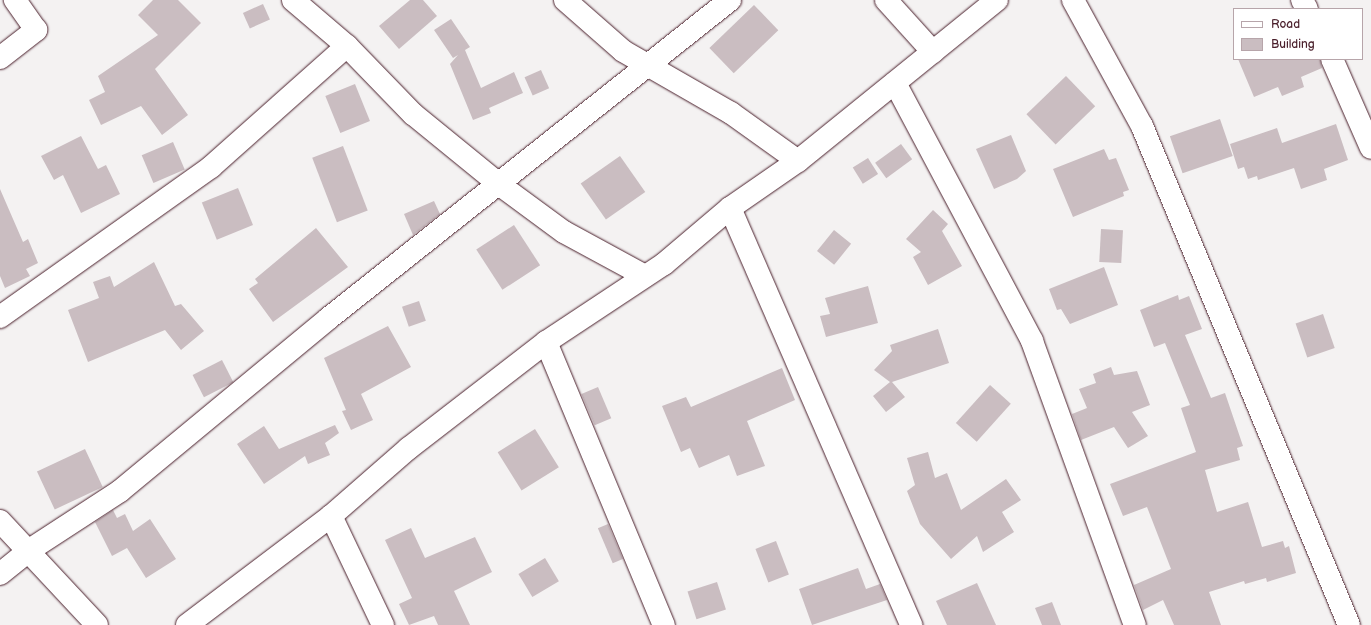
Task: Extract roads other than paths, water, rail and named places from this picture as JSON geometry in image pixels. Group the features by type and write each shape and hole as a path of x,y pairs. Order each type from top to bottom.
{"street":[{"path":"0,58 36,30 15,0"},
{"path":"293,0 346,46 413,114 500,185 564,232 645,276"},
{"path":"566,0 623,51 731,113 798,161"},
{"path":"0,574 28,551 120,491 329,318 500,185 730,0"},
{"path":"886,0 933,52"},
{"path":"196,622 331,516 409,448 546,342 645,276 730,208 798,161 998,0"},
{"path":"1073,0 1142,126 1349,625"},
{"path":"0,317 211,167 346,46"},
{"path":"1332,60 1371,148"},
{"path":"895,83 1032,341 1135,625"},
{"path":"730,208 911,625"},
{"path":"546,342 664,625"},
{"path":"331,516 382,625"},
{"path":"0,521 97,625"}]}
